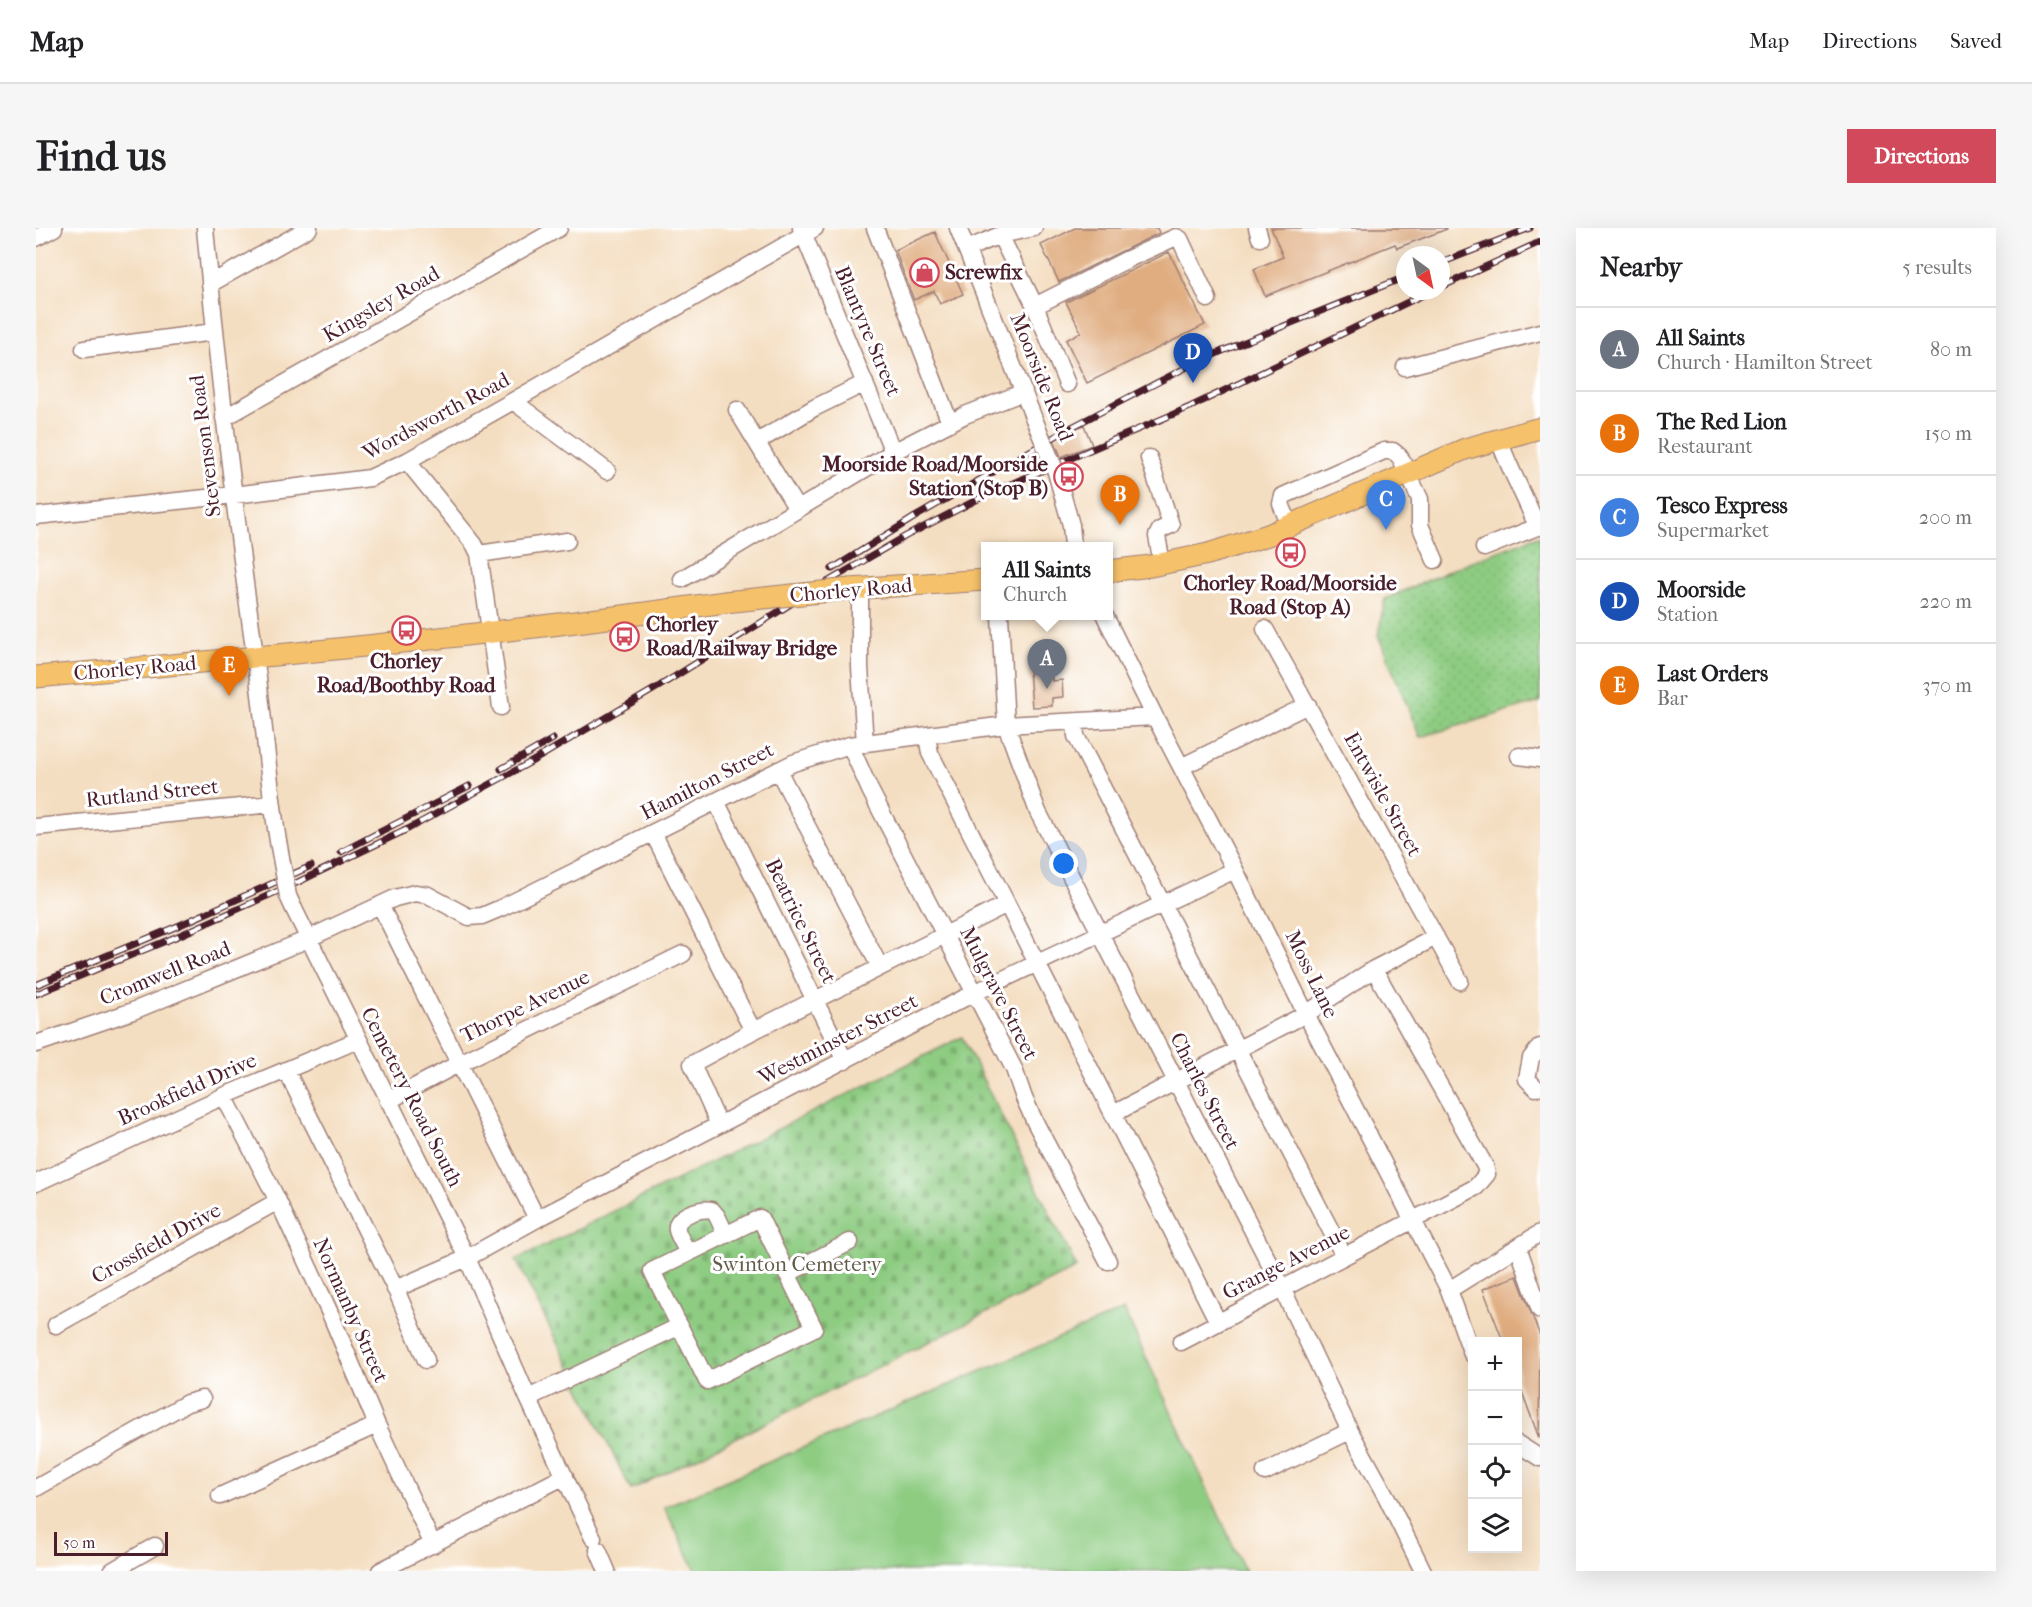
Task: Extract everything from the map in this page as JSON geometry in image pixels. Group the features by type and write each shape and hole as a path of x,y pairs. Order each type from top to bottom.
{"main road":[{"path":"1113,570 1162,564 1208,554 1269,535 1465,449 1540,428"},
{"name":"Chorley Road","path":"36,677 490,632 725,602 855,589 981,580"}],"street":[{"path":"36,238 54,228"},
{"name":"Stevenson Road","path":"205,228 224,418 255,657"},
{"path":"210,284 309,228"},
{"name":"Kingsley Road","path":"224,418 559,228"},
{"path":"875,228 950,423"},
{"name":"Moorside Road","path":"958,228 1056,472 1071,525 1073,542"},
{"path":"967,249 994,234 1034,228"},
{"name":"Blantyre Street","path":"806,230 893,452"},
{"name":"Wordsworth Road","path":"36,516 370,478 407,461 513,401 806,230"},
{"path":"994,234 1035,306 1067,384"},
{"path":"1035,306 1128,258 1176,237 1180,239 1208,299"},
{"path":"84,349 214,332"},
{"path":"1405,367 1540,332"},
{"path":"757,442 814,408 865,383"},
{"path":"682,579 893,452 950,423 1024,392"},
{"path":"513,401 607,471"},
{"path":"737,410 797,509"},
{"path":"1484,548 1538,527 1507,463 1499,439"},
{"path":"1290,526 1281,504 1283,496 1393,450 1409,473 1420,499 1420,525 1435,560"},
{"path":"1149,458 1171,525 1160,530 1157,536 1162,564"},
{"path":"407,461 474,544 479,554 501,706"},
{"path":"479,554 567,541"},
{"name":"Mulgrave Street","path":"855,589 860,667 858,745 870,790 944,935 976,992 1014,1069 1035,1122 1109,1251"},
{"name":"Charles Street","path":"1000,620 1006,725 1038,812 1282,1288 1350,1431 1387,1498 1420,1570"},
{"name":"Moss Lane","path":"1107,620 1412,1222 1449,1290 1468,1341"},
{"name":"Entwisle Street","path":"1265,629 1460,981"},
{"name":"Cemetery Road South","path":"255,657 272,804 288,896 467,1258 607,1571"},
{"path":"1181,767 1308,705"},
{"name":"Hamilton Street","path":"309,939 395,898 415,893 428,895 469,917 482,916 501,909 793,763 858,745 1006,725 1155,717"},
{"path":"1075,722 1076,736 1344,1256"},
{"path":"927,736 930,753 1218,1322"},
{"path":"1519,756 1540,759"},
{"path":"778,770 880,968"},
{"name":"Beatrice Street","path":"716,801 845,1061"},
{"name":"Rutland Street","path":"36,827 272,804"},
{"path":"654,833 753,1031"},
{"name":"Westminster Street","path":"395,1289 467,1258 537,1219 976,992 1235,870"},
{"path":"719,1125 692,1064 1007,904"},
{"path":"380,905 537,1219"},
{"path":"1113,1114 1306,1014 1374,969 1436,937"},
{"name":"Cromwell Road","path":"36,1044 133,1011 309,939"},
{"name":"Thorpe Avenue","path":"388,1101 460,1063 683,954"},
{"name":"Grange Avenue","path":"1181,1342 1476,1187 1487,1174 1487,1169 1374,969"},
{"name":"Brookfield Drive","path":"36,1183 224,1096 358,1040"},
{"path":"1526,1084 1531,1058 1540,1047"},
{"path":"286,1070 395,1289 426,1360"},
{"name":"Normanby Street","path":"224,1096 278,1201 433,1545"},
{"name":"Crossfield Drive","path":"56,1325 278,1201"},
{"path":"688,1253 676,1229 682,1218 698,1210 712,1210 726,1234"},
{"path":"760,1218 814,1328 707,1381 652,1271 688,1253 760,1218"},
{"path":"1449,1290 1540,1233"},
{"path":"787,1274 850,1242"},
{"path":"1518,1247 1540,1310"},
{"path":"528,1398 680,1326"},
{"path":"36,1488 187,1402 202,1400"},
{"path":"220,1496 377,1425"},
{"path":"1265,1472 1350,1431"},
{"path":"1520,1445 1540,1458"},
{"path":"380,1571 565,1476"},
{"path":"112,1571 155,1546"}],"green space":[{"path":"1540,535 1540,702 1420,737 1378,635 1385,599"},
{"name":"Swinton Cemetery","path":"962,1037 1077,1268 631,1490 516,1260"},
{"path":"1124,1310 1245,1571 696,1571 664,1507"}],"building":[{"path":"1075,228 1157,228 1159,233 1059,282 1041,245"},
{"path":"1271,228 1447,228 1402,246 1395,244 1265,296 1254,269 1283,257"},
{"name":"Screwfix","path":"935,232 963,294 940,304 934,291 914,300 895,250"},
{"path":"1169,252 1205,325 1087,383 1066,340 1081,332 1066,302"},
{"path":"1084,425 1092,445 1061,457 1053,437"},
{"path":"1050,656 1052,681 1062,680 1063,697 1052,698 1052,706 1032,707 1028,657"},
{"path":"1517,1276 1540,1336 1539,1438 1522,1392 1522,1337 1501,1337 1483,1289"}],"railway":[{"path":"1450,259 1530,228"},
{"path":"1450,283 1540,242"},
{"path":"832,569 915,517 1070,428 1187,367 1396,281"},
{"path":"36,994 178,936 408,829 531,762 906,536 992,492 1190,407 1412,300"},
{"path":"501,769 553,739"},
{"path":"341,852 469,786"},
{"path":"36,985 180,925 311,866"}],"place":[{"name":"Screwfix","path":"924,272"},
{"name":"Moorside","path":"1193,383"},
{"name":"Moorside Road/Moorside Station (Stop B)","path":"1069,476"},
{"name":"The Red Lion","path":"1120,525"},
{"name":"Tesco Express","path":"1386,530"},
{"name":"Chorley Road/Moorside Road (Stop A)","path":"1290,552"},
{"name":"Chorley Road/Boothby Road","path":"406,630"},
{"name":"Chorley Road/Railway Bridge","path":"625,636"},
{"name":"All Saints","path":"1047,689"},
{"name":"Last Orders","path":"229,696"}]}
